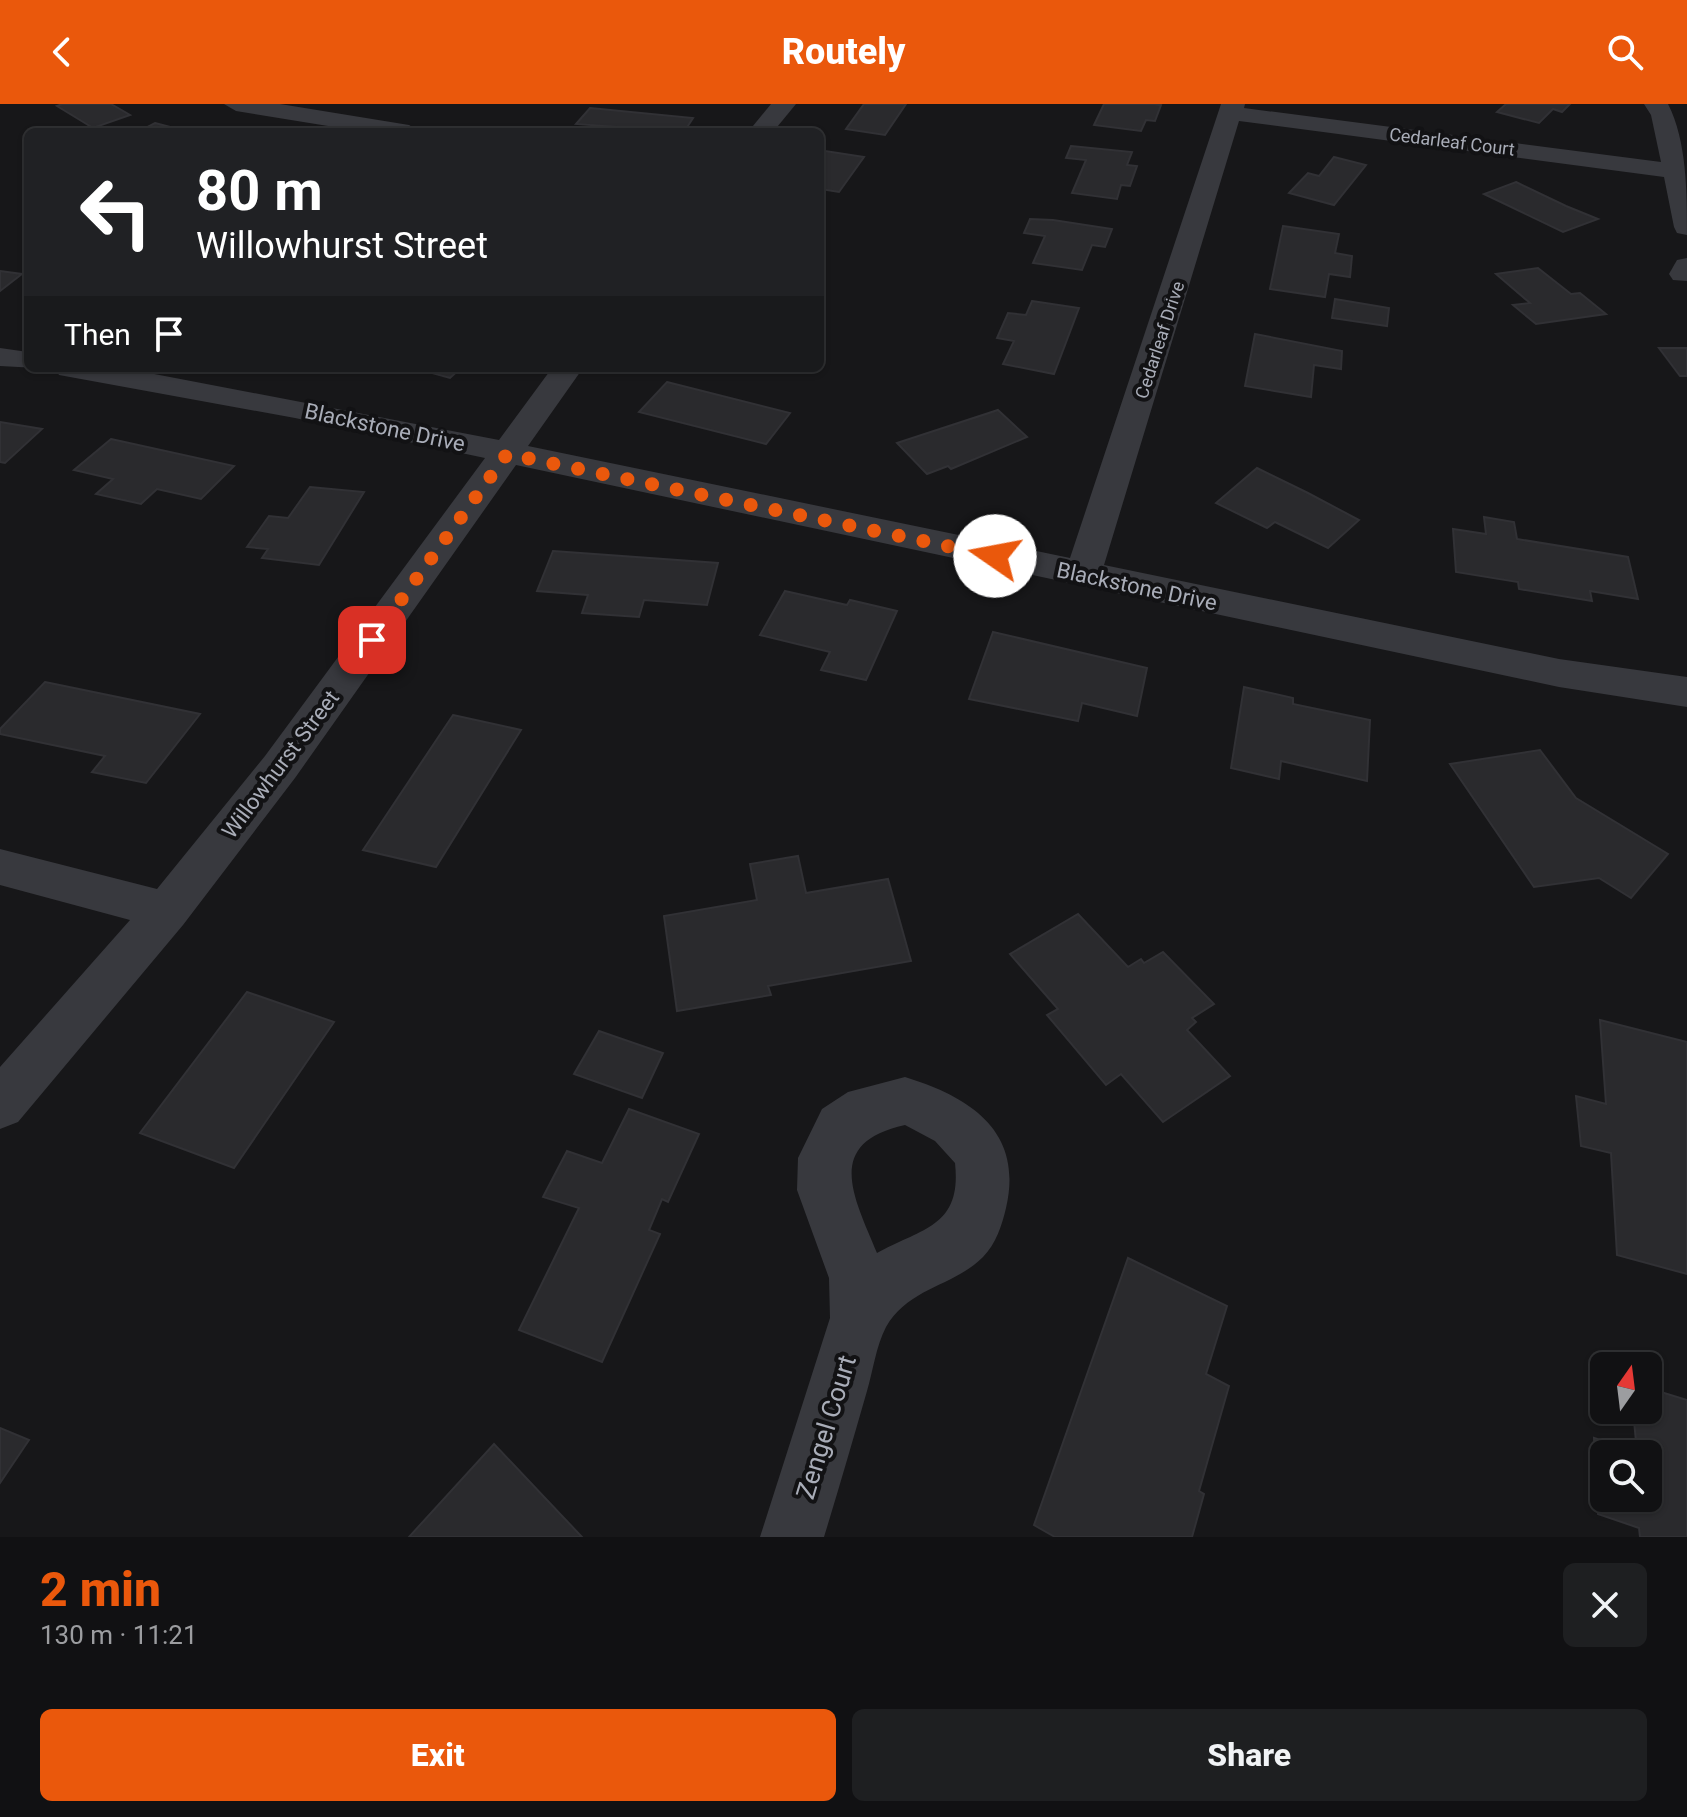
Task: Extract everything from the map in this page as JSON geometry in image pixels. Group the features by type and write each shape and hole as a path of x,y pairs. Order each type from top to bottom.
{"street":[{"path":"236,104 306,109 391,128"},
{"path":"763,128 784,104"},
{"path":"1656,104 1663,115 1687,227"},
{"name":"Cedarleaf Court","path":"1232,109 1673,171"},
{"name":"Cedarleaf Drive","path":"1082,574 1101,523 1232,109"},
{"path":"0,357 24,360"},
{"name":"Blackstone Drive","path":"92,372 295,408 1559,673 1687,692"},
{"name":"Willowhurst Street","path":"0,1105 167,911 280,767 565,372"},
{"path":"0,867 167,911"},
{"name":"Zengel Court","path":"792,1537 859,1318"}],"building":[{"path":"111,104 130,115 93,128 57,106"},
{"path":"864,104 906,104 885,135 846,129"},
{"path":"1104,104 1161,105 1155,121 1146,120 1141,131 1094,125"},
{"path":"1506,104 1570,104 1562,112 1553,109 1539,123 1497,112"},
{"path":"590,108 693,118 687,128 576,124"},
{"path":"155,123 174,128 146,128"},
{"path":"1071,146 1132,152 1127,165 1137,166 1130,186 1121,185 1117,199 1072,193 1086,160 1066,158"},
{"path":"824,152 864,157 839,192 824,190"},
{"path":"1334,157 1366,165 1334,205 1289,193 1308,173 1319,176"},
{"path":"1516,182 1598,219 1563,232 1484,194"},
{"path":"1030,219 1112,229 1105,247 1092,245 1082,270 1033,263 1045,236 1024,233"},
{"path":"1283,226 1339,234 1335,253 1352,256 1350,277 1329,274 1325,297 1270,289"},
{"path":"1538,268 1571,294 1580,293 1606,314 1536,324 1513,305 1530,303 1496,274"},
{"path":"0,271 22,274 0,291"},
{"path":"1335,299 1389,308 1387,326 1332,318"},
{"path":"1032,301 1079,308 1054,374 1003,364 1014,341 997,338 1008,313 1026,315"},
{"path":"1255,334 1342,351 1341,369 1314,365 1311,397 1245,386"},
{"path":"1659,348 1687,348 1687,376 1680,376"},
{"path":"428,372 457,372 450,378"},
{"path":"667,382 790,413 766,444 639,412"},
{"path":"998,410 1027,437 951,469 948,466 927,474 897,443"},
{"path":"0,422 42,429 5,463 0,462"},
{"path":"111,439 234,466 201,499 157,489 141,504 96,494 113,479 74,470"},
{"path":"1257,468 1359,520 1328,548 1275,522 1267,528 1216,503"},
{"path":"310,487 364,492 319,565 262,558 268,549 247,547 269,516 288,518"},
{"path":"1484,517 1514,522 1517,539 1628,557 1638,599 1590,591 1592,601 1519,589 1518,582 1456,572 1453,529 1486,534"},
{"path":"553,551 718,563 707,605 644,600 639,617 582,613 588,595 537,591"},
{"path":"785,591 847,605 850,600 897,611 866,680 821,670 830,652 760,635"},
{"path":"993,632 1147,668 1137,716 1082,703 1078,721 969,699"},
{"path":"45,682 200,714 146,783 92,772 105,756 0,734 0,729"},
{"path":"1244,687 1293,698 1293,704 1370,720 1367,781 1281,761 1279,779 1231,768"},
{"path":"453,715 521,730 436,867 363,850"},
{"path":"1540,750 1576,798 1668,854 1631,898 1599,878 1534,887 1450,764"},
{"path":"798,856 806,893 888,879 911,961 768,986 771,995 677,1011 664,916 757,900 750,864"},
{"path":"1078,914 1128,967 1141,959 1144,963 1163,952 1214,1004 1192,1018 1196,1022 1187,1030 1230,1076 1163,1122 1121,1074 1106,1085 1047,1015 1058,1009 1010,954"},
{"path":"247,992 334,1022 234,1168 140,1133"},
{"path":"1600,1020 1687,1042 1687,1274 1617,1255 1611,1153 1581,1146 1576,1096 1606,1104"},
{"path":"599,1031 663,1053 642,1098 574,1074"},
{"path":"629,1109 699,1134 668,1202 662,1199 649,1230 660,1234 602,1362 519,1330 579,1208 543,1197 567,1151 602,1163"},
{"path":"1128,1258 1227,1306 1206,1374 1229,1386 1199,1491 1204,1494 1192,1537 1055,1537 1034,1525"},
{"path":"1662,1392 1687,1400 1687,1537 1640,1537 1639,1528 1598,1514 1662,1512 1662,1440 1636,1440 1634,1424 1662,1424"},
{"path":"0,1428 29,1440 0,1483"},
{"path":"494,1444 582,1537 409,1537"}],"route":[{"path":"372,640 507,454 995,556"}]}
